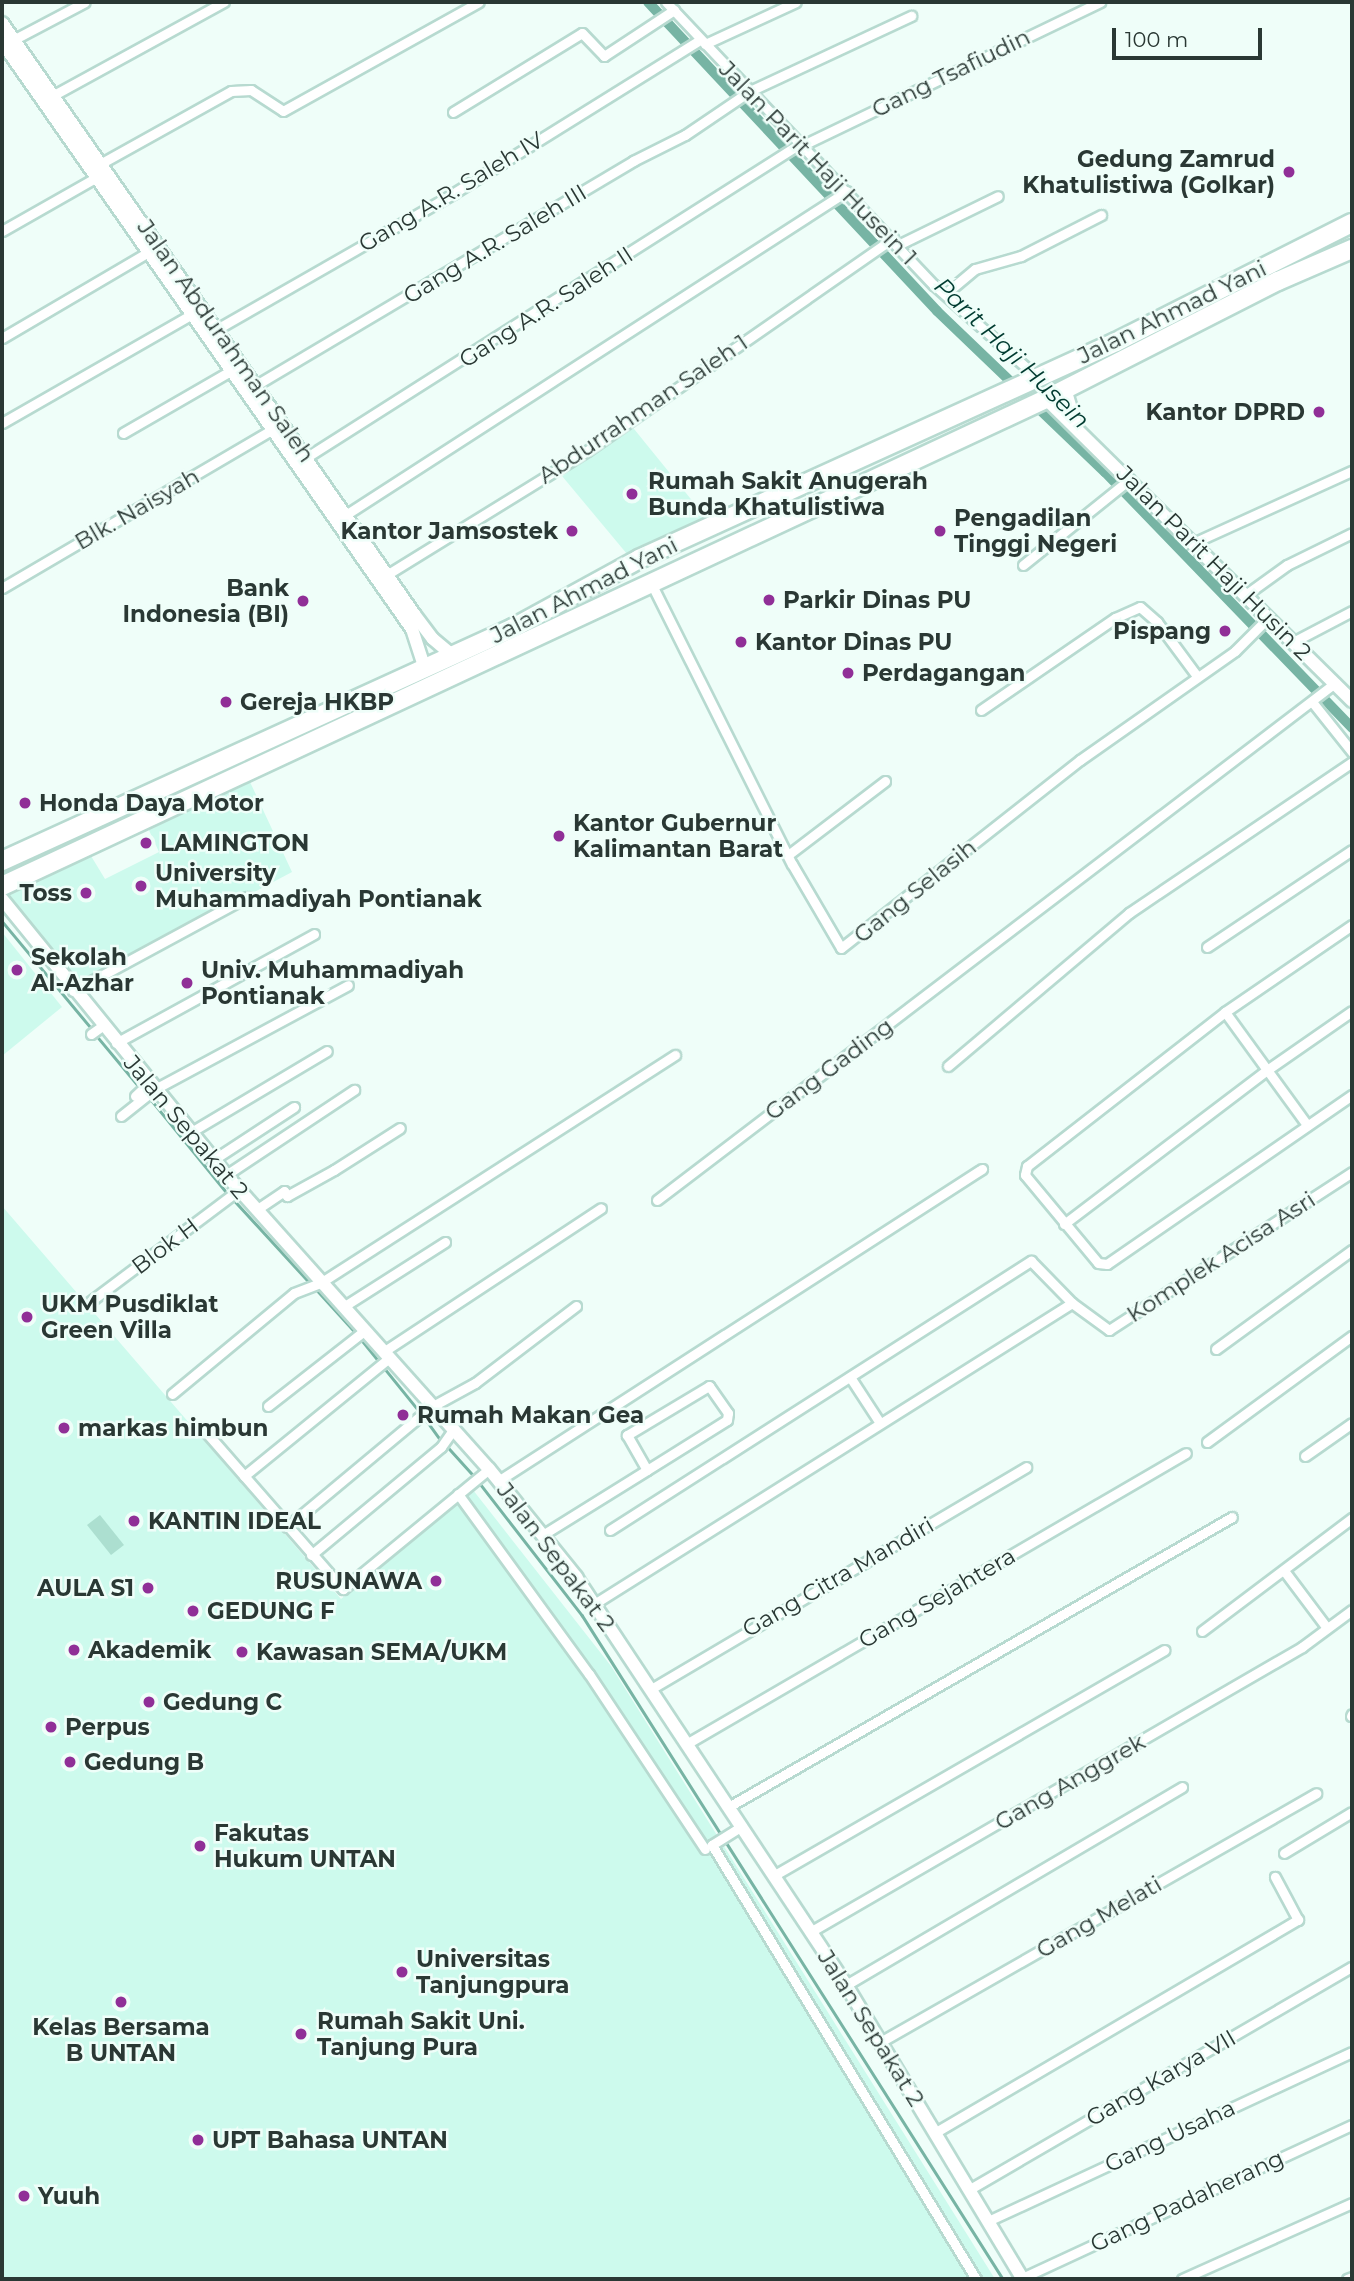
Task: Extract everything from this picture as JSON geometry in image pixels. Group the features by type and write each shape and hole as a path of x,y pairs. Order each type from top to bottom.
{"highway":[{"name":"Jalan Ahmad Yani","path":"2,861 453,655 716,524 1024,383 1352,223"},
{"name":"Jalan Ahmad Yani","path":"2,886 1038,403 1278,281 1352,249"},
{"path":"716,524 727,546"},
{"path":"58,836 67,855"}],"street":[{"path":"8,41 85,2"},
{"path":"52,96 224,2"},
{"path":"100,163 231,91 251,90 283,111 479,2"},
{"name":"Jalan Parit Haji Husein 1","path":"666,2 671,12 747,93 944,294 1024,383"},
{"name":"Gang A.R. Saleh IV","path":"217,329 454,193 684,51 796,2"},
{"name":"Gang Tsafiudin","path":"783,155 1100,2"},
{"path":"453,112 582,33 604,56 671,12"},
{"name":"Gang A.R. Saleh III","path":"256,385 747,93 911,16"},
{"name":"Jalan Abdurahman Saleh","path":"2,23 8,41 97,177 150,251 217,329 388,574 391,589 412,629 424,667"},
{"name":"Jalan Abdurahman Saleh","path":"8,41 100,163 187,293 194,313 273,429 391,589 433,639 453,655"},
{"name":"Gang A.R. Saleh II","path":"307,457 783,155"},
{"path":"2,231 97,177"},
{"path":"346,513 844,194"},
{"name":"Abdurrahman Saleh 1","path":"388,574 587,451 892,242 998,196"},
{"path":"944,294 975,270 1021,256 1101,215"},
{"path":"2,338 150,251"},
{"path":"2,423 194,313"},
{"path":"123,433 232,370"},
{"path":"1065,389 1076,425"},
{"name":"Jalan Parit Haji Husin 2","path":"1038,403 1076,425 1244,596 1265,623 1291,643 1331,686 1350,694"},
{"name":"Blk. Naisyah","path":"2,588 273,429"},
{"path":"1193,543 1352,471"},
{"path":"1023,565 1130,480"},
{"path":"1244,596 1287,565 1352,533"},
{"name":"Gang Selasih","path":"651,583 835,944 846,948 996,825 1252,637 1265,623"},
{"path":"981,710 1115,618 1140,607 1157,622 1196,676"},
{"path":"1291,643 1352,611"},
{"name":"Gang Gading","path":"657,1200 1316,701 1331,686"},
{"path":"1316,701 1352,752"},
{"path":"947,1066 1129,913 1352,762"},
{"path":"788,855 885,781"},
{"path":"1208,947 1352,850"},
{"path":"73,991 247,897"},
{"name":"Jalan Sepakat 2","path":"2,899 73,991 97,1029 116,1043 144,1092 191,1132 316,1284 342,1307 452,1434 481,1474 498,1481 544,1534 730,1806 737,1829 773,1876 846,1984 1023,2278"},
{"path":"1352,925 1225,1012 1027,1166 1025,1175 1098,1263 1107,1264 1352,1095"},
{"path":"116,1043 314,934"},
{"path":"121,1116 144,1092 348,985"},
{"path":"1064,1223 1267,1070 1352,1011"},
{"path":"1225,1012 1307,1125"},
{"path":"191,1132 327,1051"},
{"path":"172,1394 301,1290 316,1284 675,1055"},
{"path":"226,1175 354,1090"},
{"path":"213,1160 294,1107"},
{"path":"256,1210 284,1191 287,1196 322,1177 400,1128"},
{"path":"498,1481 982,1169"},
{"name":"Komplek Acisa Asri","path":"850,1377 1031,1261 1072,1303 1106,1330 1113,1329 1352,1172"},
{"name":"Blok H","path":"91,1301 237,1191"},
{"path":"244,1476 376,1370 386,1358 601,1208"},
{"path":"342,1307 445,1242"},
{"path":"1216,1349 1352,1250"},
{"path":"594,1604 1072,1303"},
{"path":"287,1527 429,1409 475,1383 576,1306"},
{"path":"268,1406 363,1332"},
{"path":"1207,1442 1352,1336"},
{"path":"610,1530 850,1377 880,1423"},
{"path":"544,1534 647,1470 727,1420 728,1413 709,1386 626,1435 647,1470"},
{"path":"1305,1456 1352,1423"},
{"path":"205,1431 343,1589 481,1474"},
{"path":"311,1555 441,1447 452,1434"},
{"name":"Gang Sejahtera","path":"688,1743 1186,1453"},
{"name":"Gang Citra Mandiri","path":"651,1689 1026,1467"},
{"path":"458,1494 589,1674 705,1849"},
{"path":"730,1806 1232,1517"},
{"path":"1202,1631 1285,1572 1352,1518"},
{"path":"1285,1572 1327,1628"},
{"name":"Gang Anggrek","path":"810,1932 1327,1628 1352,1609"},
{"path":"773,1876 1165,1650"},
{"path":"846,1984 1182,1787"},
{"name":"Gang Melati","path":"882,2041 1316,1793"},
{"path":"1283,1853 1352,1812"},
{"path":"737,1829 712,1845 976,2279"},
{"path":"936,2132 1298,1920 1275,1877"},
{"name":"Gang Karya VII","path":"970,2189 1352,1967"},
{"name":"Gang Usaha","path":"988,2221 1352,2052"},
{"name":"Gang Padaherang","path":"1023,2278 1352,2124"},
{"path":"1182,2279 1352,2203"},
{"path":"1347,2279 1352,2277"}],"shaded area":[{"name":"Rumah Sakit Anugerah Bunda Khatulistiwa","path":"630,424 707,519 632,560 557,470"},
{"name":"University Muhammadiyah Pontianak","path":"250,782 292,872 77,987 5,893 88,851 105,879 159,852 147,826"},
{"name":"Sekolah Al-Azhar","path":"2,932 62,1007 2,1056"},
{"name":"Universitas Tanjungpura","path":"2,1206 341,1599 473,1490 611,1666 995,2279 2,2279"},
{"path":"100,1515 124,1545 111,1555 87,1525"}],"waterway":[{"name":"Parit Haji Husein","path":"648,2 937,311 1105,472 1352,728"},
{"path":"2,921 92,1029"},
{"path":"96,1035 141,1089"},
{"path":"148,1096 228,1194"},
{"path":"233,1199 311,1284"},
{"path":"316,1289 356,1333"},
{"path":"360,1338 420,1412"},
{"path":"424,1417 441,1440"},
{"path":"446,1445 474,1476"},
{"path":"478,1481 582,1615 1003,2279"}],"place":[{"name":"Gedung Zamrud Khatulistiwa (Golkar)","path":"1289,172"},
{"name":"Kantor DPRD","path":"1319,412"},
{"name":"Rumah Sakit Anugerah Bunda Khatulistiwa","path":"632,494"},
{"name":"Kantor Jamsostek","path":"572,531"},
{"name":"Pengadilan Tinggi Negeri","path":"940,531"},
{"name":"Parkir Dinas PU","path":"769,600"},
{"name":"Bank Indonesia (BI)","path":"303,601"},
{"name":"Pispang","path":"1225,631"},
{"name":"Kantor Dinas PU","path":"741,642"},
{"name":"Perdagangan","path":"848,673"},
{"name":"Gereja HKBP","path":"226,702"},
{"name":"Honda Daya Motor","path":"25,803"},
{"name":"Kantor Gubernur Kalimantan Barat","path":"559,836"},
{"name":"LAMINGTON","path":"146,843"},
{"name":"University Muhammadiyah Pontianak","path":"141,886"},
{"name":"Toss","path":"86,893"},
{"name":"Sekolah Al-Azhar","path":"17,970"},
{"name":"Univ. Muhammadiyah Pontianak","path":"187,983"},
{"name":"UKM Pusdiklat Green Villa","path":"27,1317"},
{"name":"Rumah Makan Gea","path":"403,1415"},
{"name":"markas himbun","path":"64,1428"},
{"name":"KANTIN IDEAL","path":"134,1521"},
{"name":"RUSUNAWA","path":"436,1581"},
{"name":"AULA S1","path":"148,1588"},
{"name":"GEDUNG F","path":"193,1611"},
{"name":"Akademik","path":"74,1650"},
{"name":"Kawasan SEMA/UKM","path":"242,1652"},
{"name":"Gedung C","path":"149,1702"},
{"name":"Perpus","path":"51,1727"},
{"name":"Gedung B","path":"70,1762"},
{"name":"Fakutas Hukum UNTAN","path":"200,1846"},
{"name":"Universitas Tanjungpura","path":"402,1972"},
{"name":"Kelas Bersama B UNTAN","path":"121,2002"},
{"name":"Rumah Sakit Uni. Tanjung Pura","path":"301,2034"},
{"name":"UPT Bahasa UNTAN","path":"198,2140"},
{"name":"Yuuh","path":"24,2196"}]}
